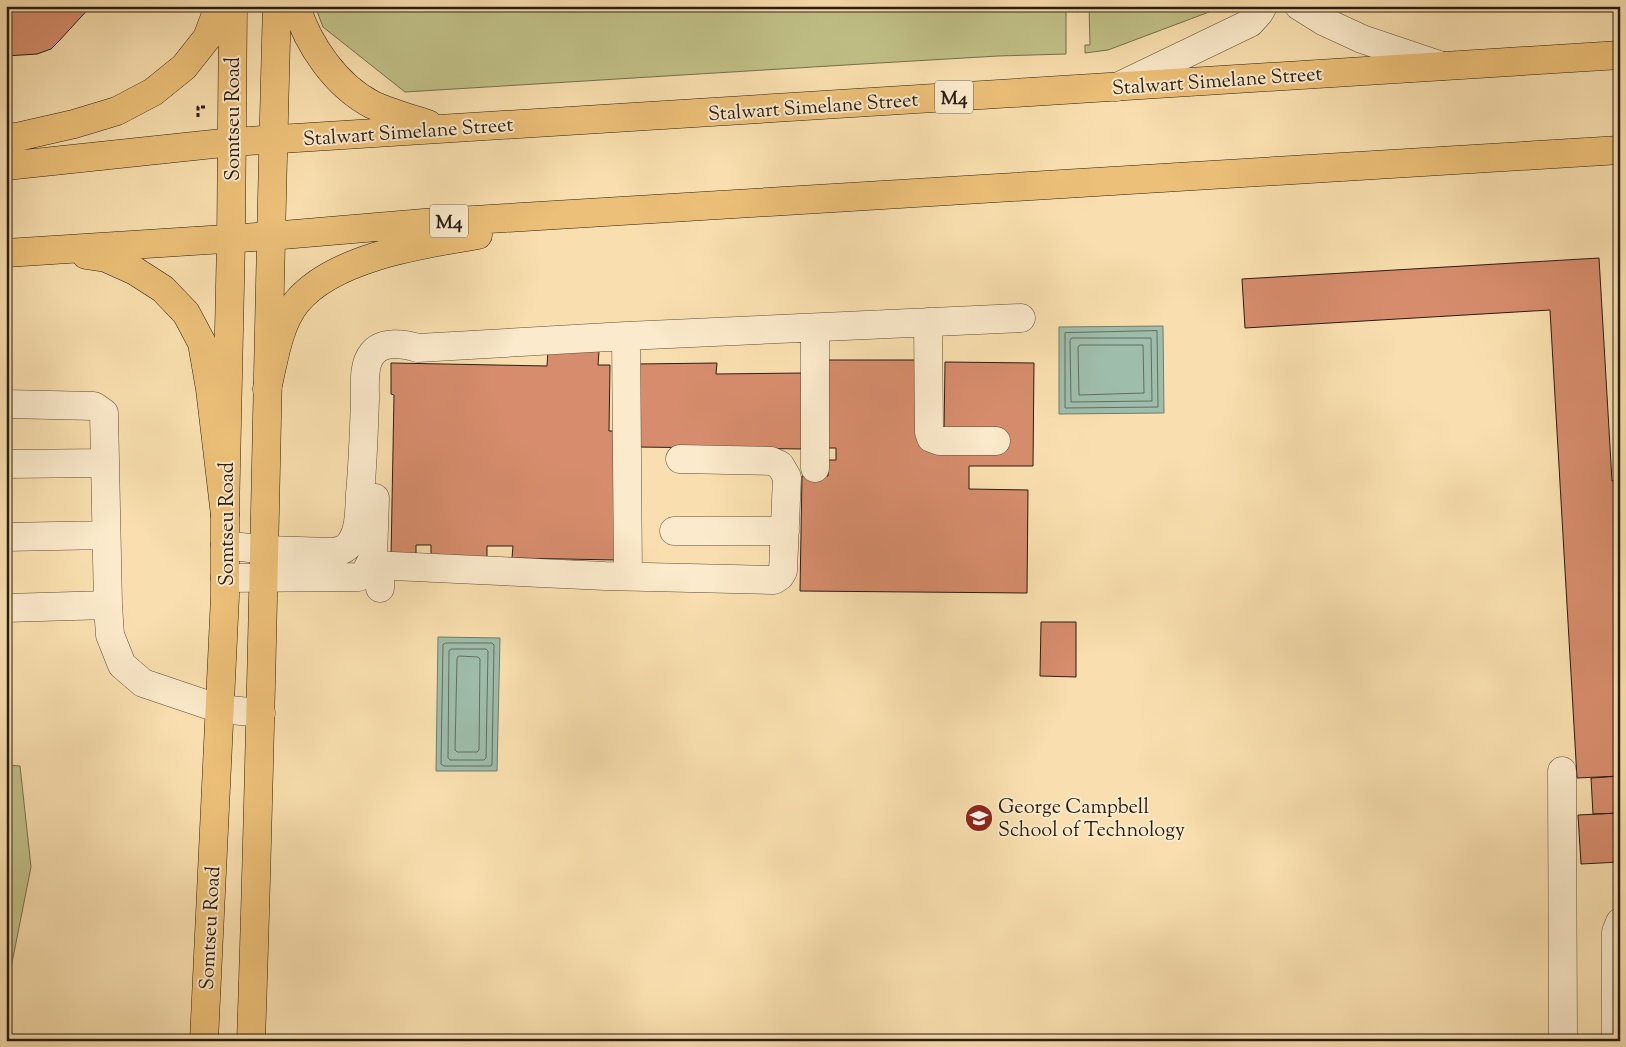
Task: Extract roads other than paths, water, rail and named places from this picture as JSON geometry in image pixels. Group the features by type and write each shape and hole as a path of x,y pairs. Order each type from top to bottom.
{"main road":[{"path":"6,137 74,124 117,111 153,92 184,67 207,38 220,6"},
{"name":"Somtseu Road","path":"204,1041 225,578 233,6"},
{"name":"Somtseu Road","path":"251,1041 261,713 277,6"},
{"path":"296,6 312,44 329,68 351,90 379,107 443,129"},
{"name":"Stalwart Simelane Street","path":"6,166 232,142 1620,55"},
{"name":"M4","path":"6,253 231,239 424,223 1620,150"},
{"path":"267,389 284,326 296,304 315,284 337,271 376,257 424,244 610,212"},
{"path":"55,250 106,258 135,271 163,289 186,312 202,343 210,389 225,515"}],"lane":[{"path":"1117,87 1250,23 1263,6"},
{"path":"1299,6 1322,21 1362,39 1442,66"},
{"path":"225,545 265,550 332,552 341,551 351,542 356,528 369,460 379,366 388,358 407,354 418,348 626,336 1020,318"},
{"path":"928,322 929,432 931,438 939,441 996,441"},
{"path":"815,328 815,468"},
{"path":"626,336 628,576"},
{"path":"6,404 94,406 104,413 110,635 122,665 143,683 220,709 261,713"},
{"path":"225,578 359,577 366,573 774,580 780,576 783,571 787,477 780,466 771,462 680,459"},
{"path":"369,460 373,558 377,573"},
{"path":"6,464 105,462"},
{"path":"674,531 785,531"},
{"path":"6,537 106,535"},
{"path":"6,608 108,605"},
{"path":"1562,771 1563,1041"},
{"path":"1616,1041 1616,932 1620,922"}],"water":[{"path":"1163,326 1164,413 1059,414 1059,327"},
{"path":"438,637 500,638 497,771 436,771"}],"place":[{"name":"George Campbell School of Technology","path":"979,818"}]}
